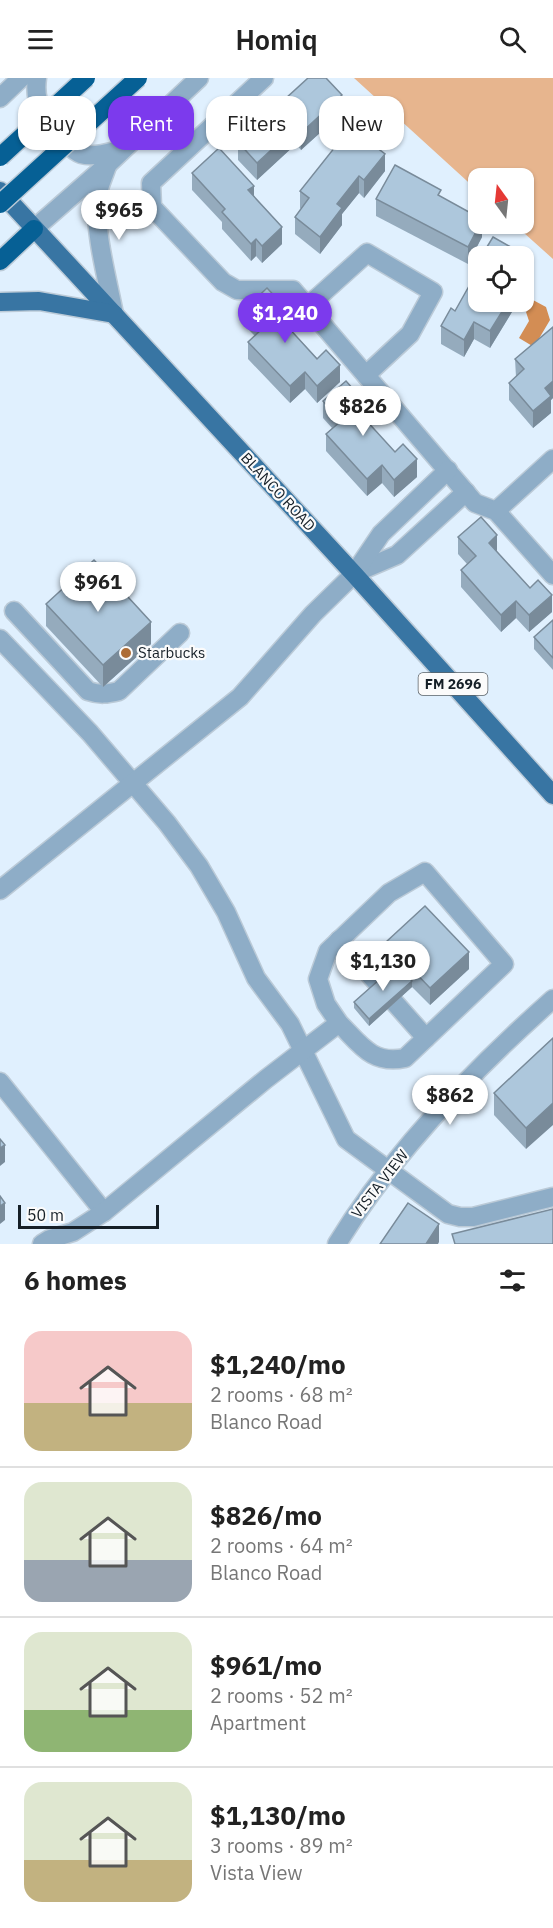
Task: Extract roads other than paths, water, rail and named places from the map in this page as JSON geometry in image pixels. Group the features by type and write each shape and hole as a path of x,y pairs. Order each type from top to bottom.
{"highway":[{"path":"0,157 86,78"},
{"path":"0,204 138,78"},
{"path":"0,261 34,229"}],"main road":[{"name":"BLANCO ROAD","path":"0,191 354,574 553,795"},
{"path":"0,302 39,301 114,314"}],"street":[{"path":"0,98 21,78"},
{"path":"37,78 38,105 46,121 74,151 83,155 105,154 117,150"},
{"path":"179,96 199,78"},
{"path":"264,78 151,183 152,207 223,282 237,290 293,290 466,492 476,502 496,511 547,555 553,575"},
{"path":"34,229 121,150"},
{"path":"107,165 97,195 97,214 98,231 114,314"},
{"path":"308,307 367,253 433,292 410,334 366,375"},
{"path":"496,511 553,459"},
{"path":"0,890 240,697 313,614 354,574 381,534 448,471"},
{"path":"354,574 397,555 466,492"},
{"path":"14,611 88,691 98,694 119,690 180,633"},
{"path":"0,639 83,725 199,866 226,912 256,978 290,1024 346,1139 448,1214 460,1218 553,1197"},
{"path":"425,872 504,964 405,1058 392,1061 369,1054 339,1023 326,1004 318,980 327,951 339,940 389,893 425,872"},
{"path":"339,940 426,1038"},
{"name":"VISTA VIEW","path":"337,1244 389,1170 452,1096 553,999"},
{"path":"42,1244 73,1232 105,1212 339,1023"},
{"path":"0,1082 105,1212"}],"place":[{"name":"Starbucks","path":"126,653"}]}
